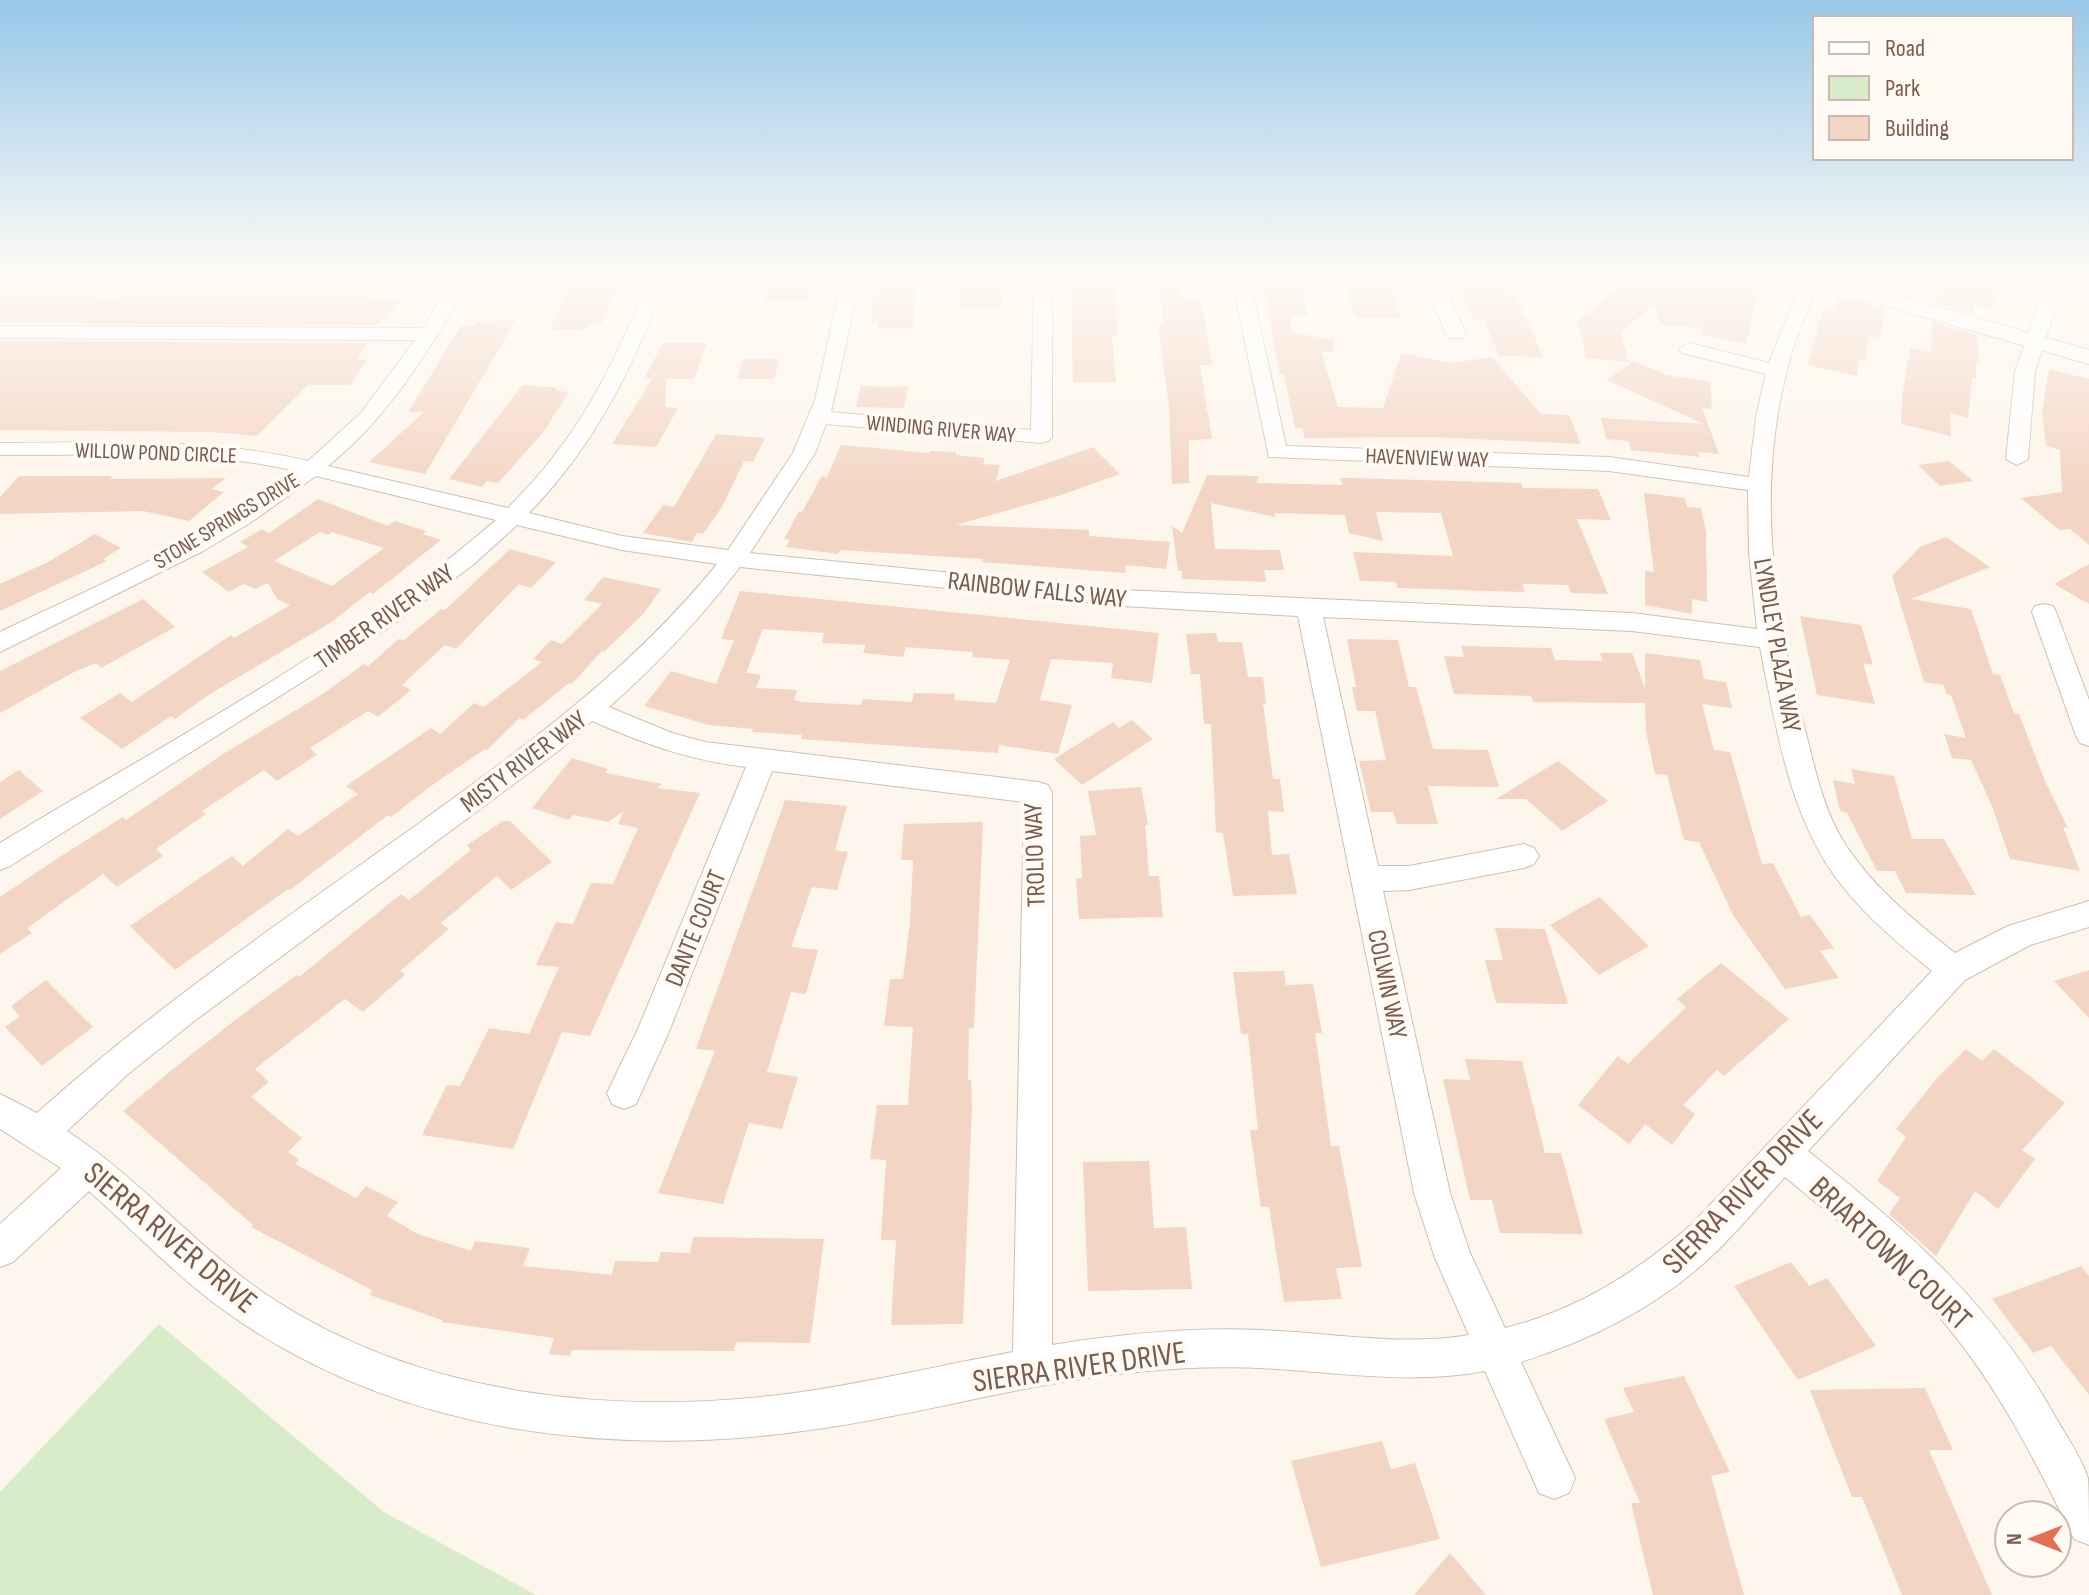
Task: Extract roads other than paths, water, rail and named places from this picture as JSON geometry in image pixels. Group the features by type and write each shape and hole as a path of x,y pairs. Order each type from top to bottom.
{"street":[{"name":"STONE SPRINGS DRIVE","path":"0,643 245,515 311,468 367,419 420,345"},
{"name":"TIMBER RIVER WAY","path":"0,858 345,646 451,570 512,517 572,450 613,387 631,345"},
{"name":"MISTY RIVER WAY","path":"40,1133 116,1063 182,1012 591,710 688,617 734,559 804,453 820,417 836,345"},
{"name":"WINDING RIVER WAY","path":"820,417 1041,437 1042,345"},
{"name":"HAVENVIEW WAY","path":"1255,345 1277,452 1609,464 1760,485"},
{"name":"LYNDLEY PLAZA WAY","path":"1785,345 1776,371 1763,438 1760,485 1763,572 1785,706 1810,801 1837,856 1865,891 1901,927 1954,970"},
{"path":"2017,459 2019,412 2032,345"},
{"path":"2049,345 2089,357"},
{"path":"1689,349 1776,371"},
{"name":"WILLOW POND CIRCLE","path":"0,449 228,452 311,468"},
{"name":"RAINBOW FALLS WAY","path":"311,468 648,548 734,559 1123,598 1632,622 1772,640"},
{"name":"COLWIN WAY","path":"1309,609 1432,1193 1453,1258 1554,1478"},
{"path":"2044,612 2089,736"},
{"name":"TROLIO WAY","path":"591,710 666,742 705,752 1038,793 1032,1369"},
{"name":"DANTE COURT","path":"624,1093 652,1034 762,761"},
{"path":"1366,879 1409,878 1524,856"},
{"name":"SIERRA RIVER DRIVE","path":"0,1110 89,1167 209,1276 279,1326 346,1360 451,1395 536,1413 624,1421 695,1421 786,1413 1134,1353 1205,1348 1278,1350 1392,1361 1494,1350 1562,1331 1620,1304 1669,1271 1705,1237 1954,970 2008,938 2036,927 2089,914"},
{"name":"BRIARTOWN COURT","path":"1783,1153 1889,1241 1935,1284 1974,1328 2010,1376 2042,1428 2089,1524"},
{"path":"0,1249 89,1167"}]}
